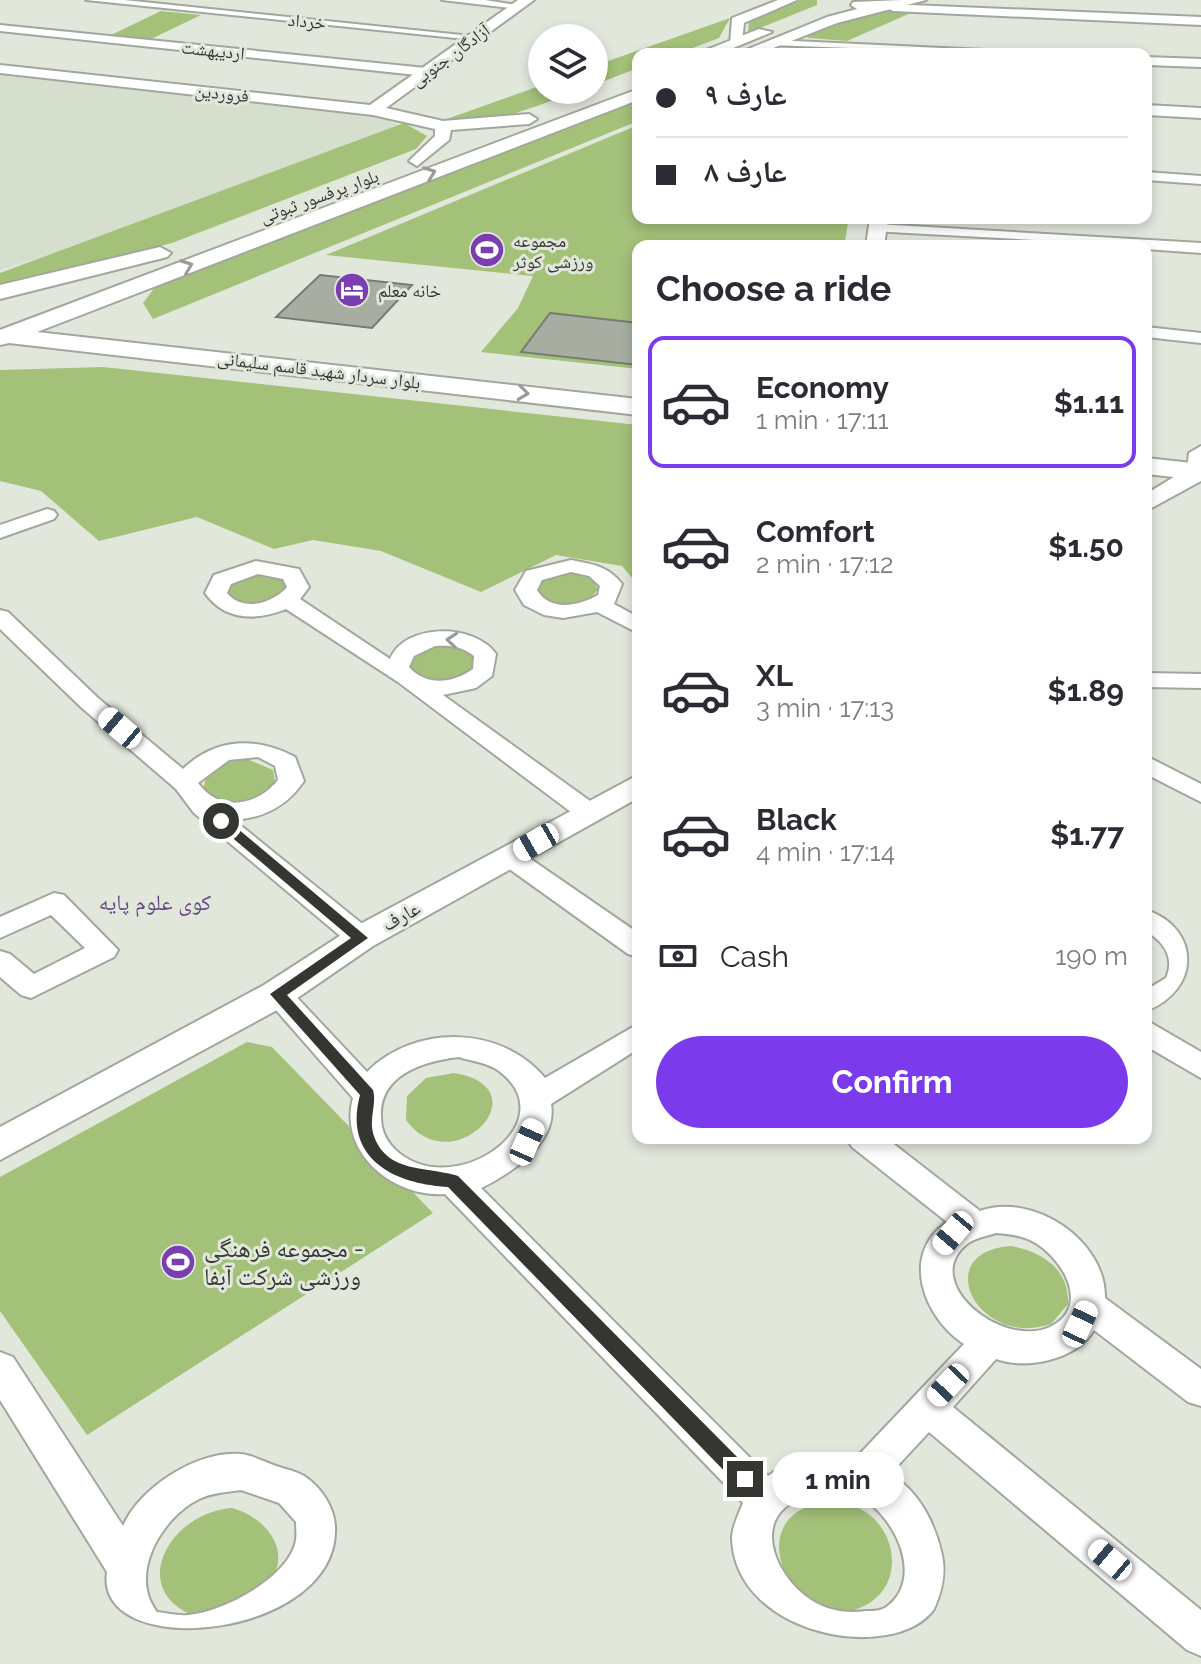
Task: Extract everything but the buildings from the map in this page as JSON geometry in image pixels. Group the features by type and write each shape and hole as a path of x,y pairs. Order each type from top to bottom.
{"main road":[{"path":"739,48 773,43 832,20 919,0"},
{"path":"739,48 834,2 888,7"},
{"name":"بلوار پرفسور ثبوتی","path":"232,228 632,81"},
{"name":"بلوار پرفسور ثبوتی","path":"36,323 632,96"},
{"path":"0,292 107,263 168,251 3,333"},
{"path":"138,333 121,309 139,284"},
{"name":"بلوار سردار شهید قاسم سلیمانی","path":"3,333 36,323 632,386"},
{"name":"بلوار سردار شهید قاسم سلیمانی","path":"3,333 138,333 632,406"},
{"path":"1152,443 1201,461"},
{"path":"1152,465 1201,461"}],"street":[{"name":"خرداد","path":"91,0 475,37"},
{"path":"447,0 522,3"},
{"path":"739,48 737,21 790,0"},
{"path":"936,0 977,11"},
{"name":"آزادگان جنوبی","path":"373,110 522,3"},
{"path":"888,7 1201,21"},
{"name":"اردیبهشت","path":"0,28 426,72"},
{"path":"773,43 879,48"},
{"path":"1152,61 1201,63"},
{"name":"فروردین","path":"0,69 373,110 443,126 529,119"},
{"path":"1152,110 1201,113"},
{"path":"417,161 443,137 443,126"},
{"path":"1152,176 1201,180"},
{"path":"877,231 1049,240"},
{"path":"1152,245 1201,248"},
{"path":"1152,333 1198,337"},
{"path":"1152,499 1201,461"},
{"path":"0,532 47,515"},
{"path":"288,600 410,682 588,812"},
{"path":"600,605 632,623"},
{"path":"0,617 90,703 361,938"},
{"path":"1152,680 1201,681"},
{"path":"1152,767 1201,794"},
{"name":"عارف","path":"2,1140 277,994 361,938 632,788"},
{"path":"510,857 632,943"},
{"path":"0,928 54,902 104,950 31,988 0,961"},
{"path":"1152,923 1169,933 1182,949 1187,966 1182,982 1169,994 1152,999"},
{"path":"277,994 368,1094"},
{"path":"1152,1035 1201,1067"},
{"path":"537,1098 632,1039"},
{"path":"459,1046 486,1050 510,1061 527,1077 537,1098 537,1120 527,1142 508,1161 482,1175 452,1180 423,1179 397,1170 378,1155 366,1136 362,1115 368,1094 383,1074 404,1058 431,1049 459,1046"},
{"path":"871,1144 972,1223"},
{"path":"452,1180 766,1500"},
{"path":"995,1219 1020,1222 1044,1230 1064,1245 1080,1264 1089,1284 1089,1306 1080,1324 1064,1338 1042,1347 1016,1347 990,1341 966,1328 948,1309 937,1289 934,1268 940,1249 953,1233 972,1223 995,1219"},
{"path":"1089,1306 1201,1390"},
{"path":"861,1479 990,1341"},
{"path":"0,1368 126,1567 127,1596 137,1624 159,1644 187,1656 220,1657 262,1640 281,1627 304,1601 316,1571 318,1541 310,1513 293,1492 269,1477 241,1472 210,1476 181,1489 155,1510 137,1536 126,1567"},
{"path":"927,1408 1201,1636"},
{"path":"835,1473 861,1479 885,1492 905,1511 919,1535 925,1561 922,1587 911,1611 893,1629 867,1640 839,1642 811,1636 785,1621 766,1599 753,1574 749,1547 754,1522 766,1500 785,1484 809,1475 835,1473"}],"shaded area":[{"path":"0,75 377,115 400,126 112,235 0,270"}],"green space":[{"path":"800,0 817,0 817,5 748,33 749,21"},
{"path":"883,10 913,12 847,41 804,35 845,18"},
{"path":"161,11 201,15 151,39 111,35"},
{"path":"730,18 719,38 693,48 645,48"},
{"path":"632,53 632,70 608,80 608,61"},
{"path":"528,90 528,104 541,104 479,121 444,120"},
{"path":"632,100 632,123 153,319 143,303 159,282"},
{"path":"404,123 427,136 416,149 172,243 0,287 0,273"},
{"name":"مجموعه ورزشی کوثر","path":"632,128 632,224 848,224 845,240 632,240 632,368 481,352 518,308 533,276 326,255"},
{"path":"103,367 632,424 632,578 622,566 556,555 481,592 381,551 313,540 274,549 197,517 99,541 41,491 0,481 0,370"},
{"path":"569,571 593,579 598,589 593,596 578,603 561,604 538,594 536,588 542,578"},
{"path":"254,572 281,576 288,590 258,603 243,602 227,594 230,583"},
{"path":"436,645 456,646 471,653 475,665 462,677 444,681 427,678 411,670 411,658"},
{"path":"247,759 273,770 275,783 260,798 231,802 203,789 207,774 224,763"},
{"name":"مجموعه فرهنگی - ورزشی شرکت آبفا","path":"247,1042 272,1047 433,1213 87,1435 0,1311 0,1177"},
{"path":"454,1073 480,1082 491,1096 491,1111 481,1126 465,1137 446,1142 425,1137 406,1120 407,1096 426,1078"},
{"path":"1011,1246 1043,1258 1052,1264 1064,1281 1068,1304 1051,1324 1025,1328 1002,1323 984,1312 972,1297 968,1280 972,1264 986,1252"},
{"path":"833,1501 859,1508 877,1522 890,1545 892,1558 888,1582 881,1593 871,1602 845,1612 820,1607 800,1593 785,1572 779,1549 784,1527 801,1510"},
{"path":"232,1508 255,1519 272,1537 277,1548 276,1572 263,1588 200,1618 177,1607 164,1591 160,1574 164,1556 174,1539 189,1524 209,1513"}],"place":[{"name":"مجموعه ورزشی کوثر","path":"487,250"},
{"name":"خانه معلم","path":"352,290"},
{"name":"مجموعه فرهنگی - ورزشی شرکت آبفا","path":"178,1262"}],"district":[{"name":"کوی علوم پایه","path":"155,902"}],"route":[{"path":"221,821 361,938 277,994 368,1094 362,1115 366,1136 378,1155 397,1170 423,1179 452,1180 745,1479"}]}
